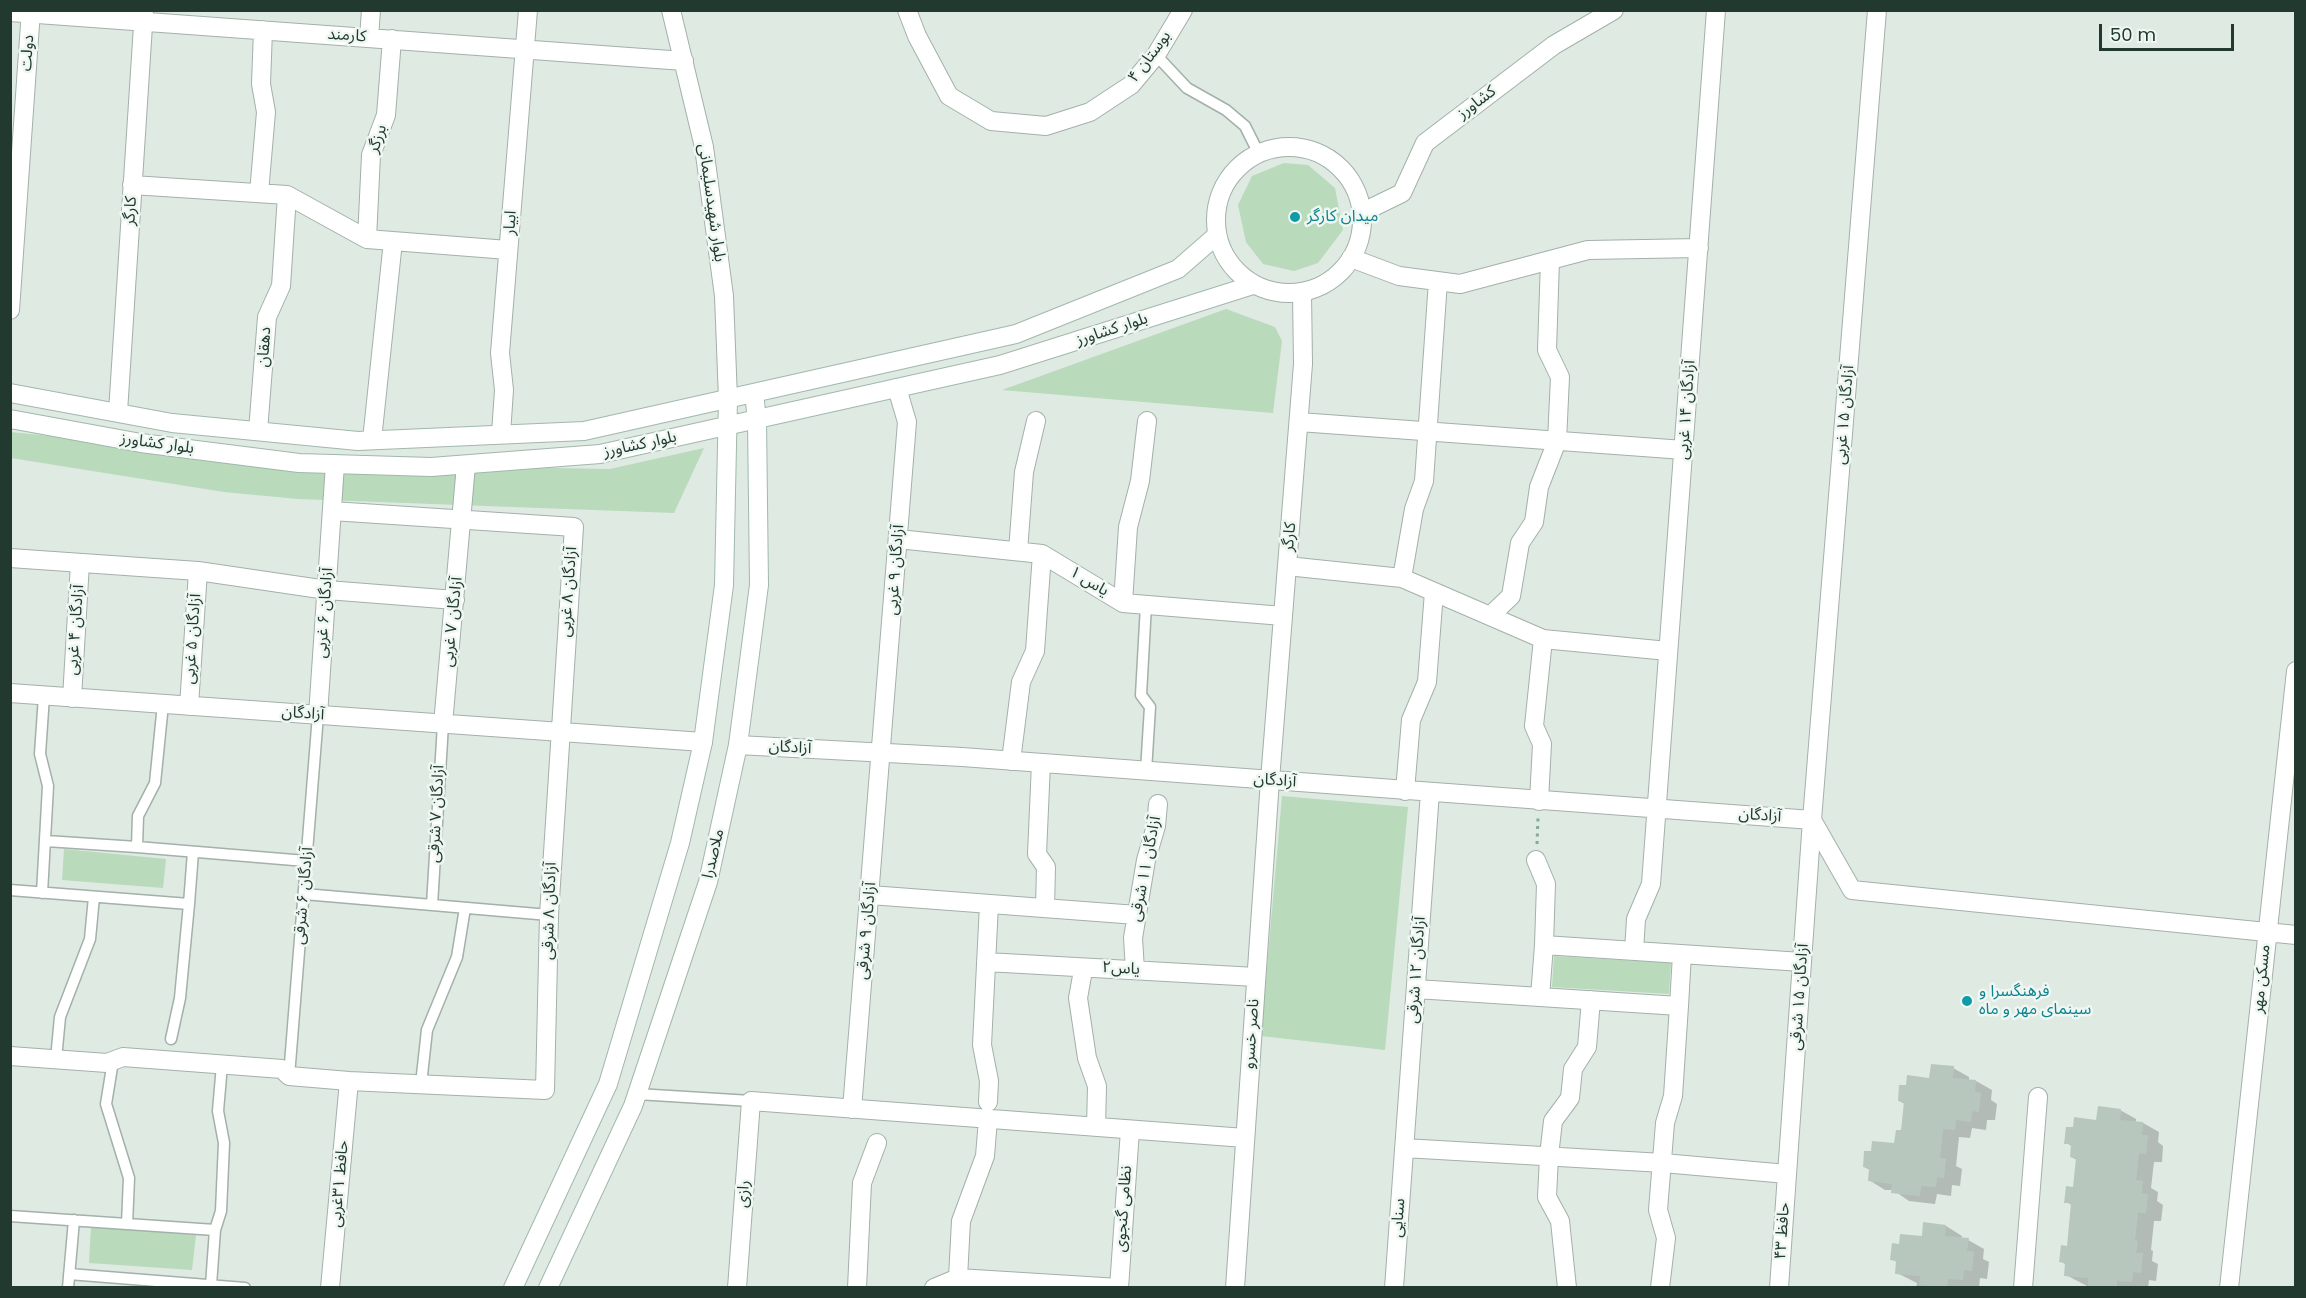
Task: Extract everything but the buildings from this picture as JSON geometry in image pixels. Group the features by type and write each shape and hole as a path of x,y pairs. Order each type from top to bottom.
{"street":[{"path":"250,10 256,29 266,112 259,193"},
{"path":"369,38 371,10"},
{"name":"ابیار","path":"501,435 504,390 500,353 528,10"},
{"name":"بلوار شهیدسلیمانی","path":"671,10 704,147 724,296 728,399"},
{"name":"بوستان ۴","path":"907,10 917,36 949,96 991,121 1047,126 1098,107 1131,85 1156,55 1183,10"},
{"name":"کشاورز","path":"1361,213 1402,193 1425,142 1554,45 1614,10"},
{"name":"آزادگان ۱۴ غربی","path":"1634,951 1636,919 1651,884 1716,10"},
{"name":"آزادگان ۱۵ غربی","path":"1812,820 1877,10"},
{"name":"کارمند","path":"10,12 143,16 256,29 684,61"},
{"name":"دولت","path":"10,310 14,204 31,12"},
{"name":"کارگر","path":"118,412 143,16"},
{"name":"برزگر","path":"367,239 371,155 386,115 392,39"},
{"path":"1283,146 1299,147 1330,158 1348,175 1360,198 1361,213 1363,223 1358,247 1345,268 1325,284 1302,293 1276,293 1253,285 1230,263 1217,235 1215,210 1223,186 1238,166 1258,152 1283,146"},
{"path":"132,185 287,195 367,239 508,250"},
{"name":"دهقان","path":"258,431 267,317 281,286 287,195"},
{"name":"بلوار کشاورز","path":"10,393 172,423 372,440 584,431 1016,334 1178,269 1217,235"},
{"path":"372,440 393,241"},
{"path":"1351,258 1399,276 1460,284 1588,250 1699,248"},
{"path":"1490,616 1511,596 1520,543 1534,522 1539,487 1557,441 1560,376 1546,350 1550,260"},
{"path":"1402,578 1414,509 1424,481 1438,281"},
{"name":"بلوار کشاورز","path":"10,419 141,443 298,463 430,467 600,454 1000,365 1253,285"},
{"name":"کارگر","path":"1270,780 1304,363 1302,293"},
{"name":"آزادگان ۹ غربی","path":"882,753 907,422 897,388"},
{"name":"ملاصدرا","path":"548,1287 638,1094 708,882 738,745 759,585 757,420 754,393"},
{"path":"513,1287 608,1084 680,843 703,742 724,585 728,399"},
{"path":"1018,551 1024,472 1036,421"},
{"path":"1123,603 1128,527 1140,481 1147,421"},
{"path":"1299,422 1684,450"},
{"name":"آزادگان ۶ غربی","path":"318,715 334,464"},
{"name":"آزادگان ۷ غربی","path":"443,724 463,520 466,465"},
{"path":"332,511 463,520"},
{"name":"آزادگان ۸ غربی","path":"463,520 574,527 559,732"},
{"name":"یاس ۱","path":"898,539 1042,554 1123,603 1283,616"},
{"path":"1011,761 1021,682 1035,651 1042,554"},
{"path":"10,558 198,571 327,590 455,600"},
{"name":"آزادگان ۴ غربی","path":"72,698 80,563"},
{"path":"1287,566 1402,578 1543,639 1668,651"},
{"name":"آزادگان ۵ غربی","path":"189,706 198,571"},
{"path":"1405,791 1411,720 1427,682 1434,592"},
{"path":"1539,801 1542,744 1534,726 1543,639"},
{"name":"مسکن مهر","path":"2229,1287 2295,672"},
{"name":"آزادگان","path":"10,693 703,742"},
{"name":"آزادگان ۸ شرقی","path":"421,1084 545,1090 549,915 559,732"},
{"name":"آزادگان","path":"738,745 1041,763 1812,820"},
{"name":"آزادگان ۹ شرقی","path":"852,1109 882,753"},
{"path":"1041,763 1037,854 1046,867 1045,908"},
{"name":"ناصر خسرو","path":"1235,1287 1270,780"},
{"name":"آزادگان ۱۲ شرقی","path":"1404,1148 1430,792"},
{"name":"آزادگان ۱۱ شرقی","path":"1135,970 1133,938 1146,860 1156,826 1158,804"},
{"path":"1812,820 1852,890 2295,935"},
{"name":"آزادگان ۱۵ شرقی","path":"1787,1174 1812,820"},
{"path":"1536,860 1546,884 1540,997"},
{"path":"870,895 1137,915"},
{"path":"958,1278 961,1221 985,1156 989,1081 982,1045 989,904"},
{"path":"1544,945 1802,962"},
{"path":"1659,1287 1666,1238 1658,1210 1665,1123 1673,1096 1682,954"},
{"name":"یاس۲","path":"986,962 1256,977"},
{"path":"1082,976 1078,998 1087,1058 1097,1086 1096,1127"},
{"path":"1416,988 1679,1006"},
{"path":"1567,1287 1560,1221 1547,1197 1549,1156 1553,1121 1570,1098 1573,1069 1587,1047 1591,1000"},
{"path":"10,1056 107,1063 123,1057 282,1070 289,1076 421,1084"},
{"name":"حافظ ۳۱غربی","path":"330,1287 349,1081"},
{"path":"2023,1287 2038,1097"},
{"path":"751,1101 852,1109 988,1111 1096,1127 1245,1138"},
{"name":"رازی","path":"737,1287 751,1101"},
{"name":"نظامی گنجوی","path":"1119,1287 1130,1130"},
{"path":"857,1287 862,1183 877,1143"},
{"path":"1404,1148 1663,1163 1787,1174"},
{"name":"سنایی","path":"1394,1287 1404,1148"},
{"name":"حافظ ۴۳","path":"1779,1287 1787,1174"},
{"path":"934,1287 958,1278 1004,1284 1119,1287"}],"lane":[{"path":"1156,55 1187,88 1226,110 1245,126 1258,152"},
{"path":"1146,605 1141,695 1150,707 1146,771"},
{"path":"42,893 48,786 40,754 44,696"},
{"path":"137,847 138,816 155,783 163,704"},
{"name":"آزادگان ۶ شرقی","path":"289,1076 318,715"},
{"name":"آزادگان ۷ شرقی","path":"432,905 443,724"},
{"path":"46,841 306,861"},
{"path":"171,1038 180,998 193,852"},
{"path":"10,890 189,904"},
{"path":"304,894 549,915"},
{"path":"56,1059 60,1017 90,939 94,897"},
{"path":"421,1084 427,1030 457,957 465,908"},
{"path":"113,1061 106,1104 129,1178 127,1224"},
{"path":"211,1285 216,1230 221,1211 224,1143 218,1110 222,1065"},
{"path":"638,1094 751,1101"},
{"path":"10,1216 216,1230"},
{"path":"68,1287 74,1220"},
{"path":"69,1274 166,1284 245,1287"}],"path":[{"path":"1536,860 1539,801"}],"green space":[{"path":"1284,163 1308,165 1335,188 1343,230 1318,263 1294,271 1263,264 1246,242 1238,205 1252,176"},
{"path":"1226,309 1275,327 1282,341 1273,413 1002,390"},
{"path":"10,432 335,464 610,469 704,448 674,513 298,499 224,492 11,458"},
{"path":"1282,796 1408,807 1385,1050 1261,1036"},
{"path":"64,849 166,859 163,888 62,880"},
{"path":"1554,956 1671,963 1669,994 1552,987"},
{"path":"91,1227 196,1235 192,1270 89,1263"}],"place":[{"name":"میدان کارگر","path":"1295,217"},
{"name":"فرهنگسرا و سینمای مهر و ماه","path":"1967,1001"}]}
